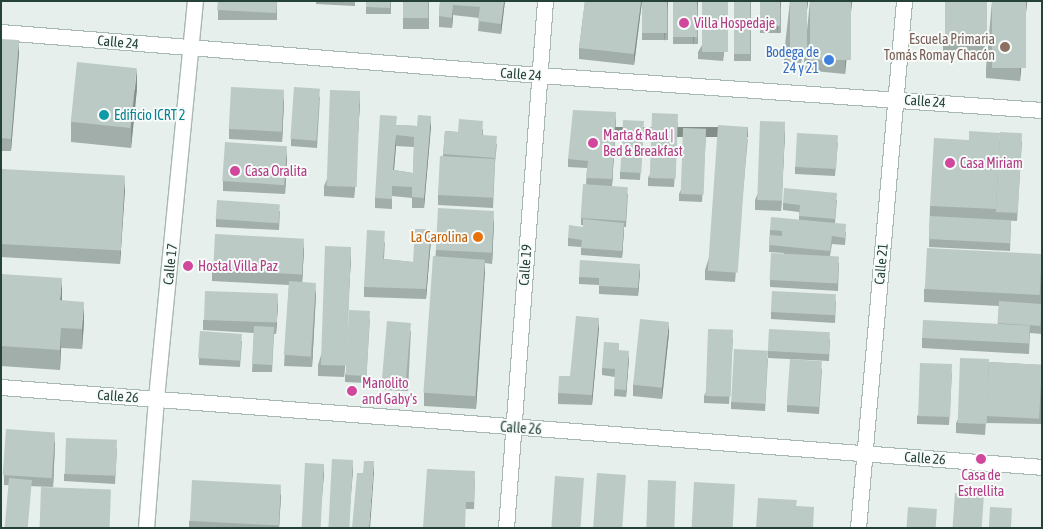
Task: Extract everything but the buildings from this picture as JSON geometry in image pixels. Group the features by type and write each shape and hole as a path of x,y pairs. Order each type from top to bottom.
{"street":[{"name":"Calle 17","path":"146,528 156,398 195,1"},
{"name":"Calle 19","path":"506,528 545,1"},
{"name":"Calle 21","path":"858,528 863,453 904,1"},
{"name":"Calle 24","path":"1,32 539,75 1042,110"},
{"name":"Calle 26","path":"1,387 1042,467"}],"place":[{"name":"Villa Hospedaje","path":"684,23"},
{"name":"Escuela Primaria Tomás Romay Chacón","path":"1005,47"},
{"name":"Bodega de 24 y 21","path":"829,60"},
{"name":"Edificio ICRT 2","path":"104,115"},
{"name":"Marta & Raul | Bed & Breakfast","path":"593,143"},
{"name":"Casa Miriam","path":"950,163"},
{"name":"Casa Oralita","path":"235,171"},
{"name":"La Carolina","path":"478,237"},
{"name":"Hostal Villa Paz","path":"188,266"},
{"name":"Manolito and Gaby's","path":"352,391"},
{"name":"Casa de Estrellita","path":"981,459"}]}
